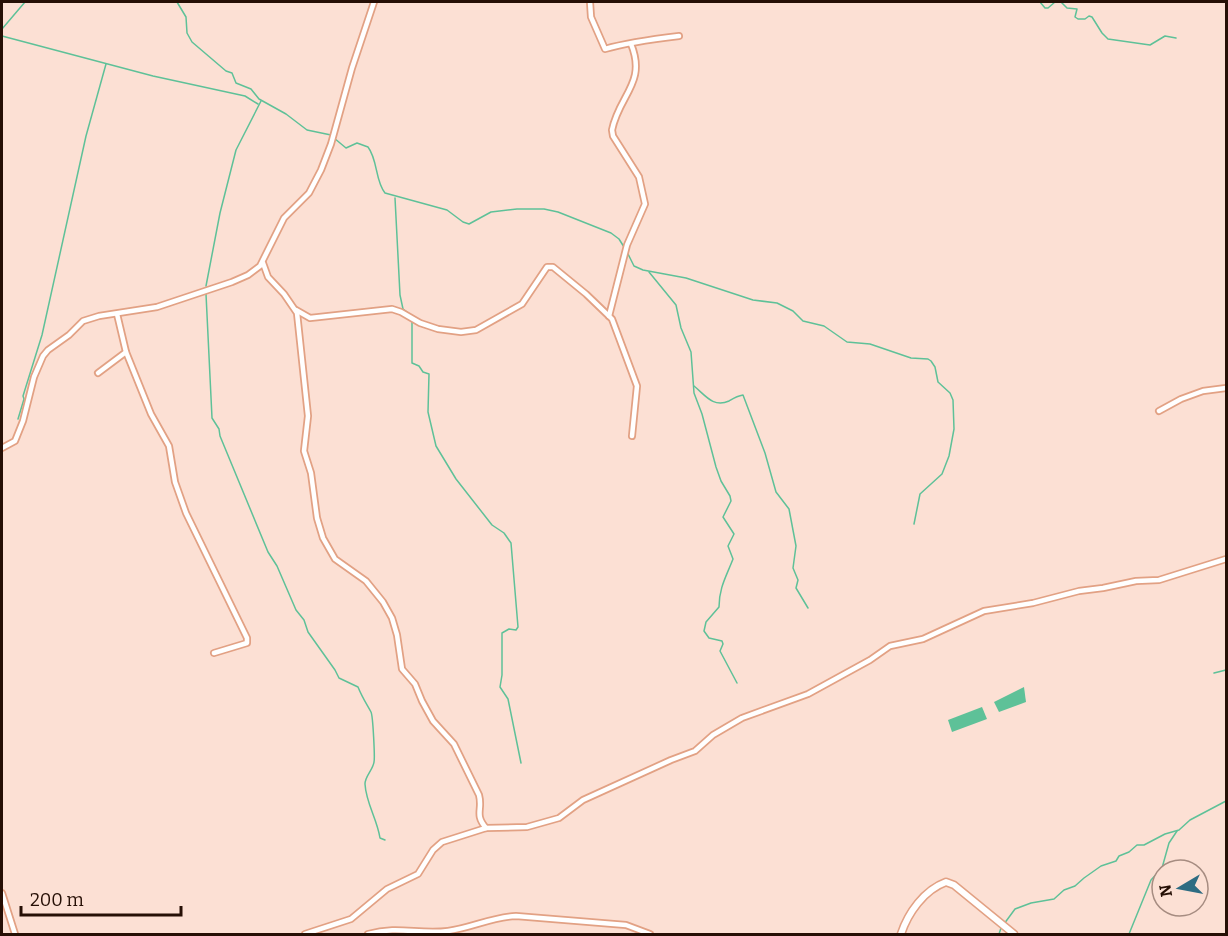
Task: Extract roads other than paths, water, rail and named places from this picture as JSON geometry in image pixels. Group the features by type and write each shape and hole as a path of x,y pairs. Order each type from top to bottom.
{"street":[{"path":"249,275 263,262 284,218 309,193 321,170 331,144 351,68 374,2"},
{"path":"590,2 591,17 605,49 621,43 631,44 679,36"},
{"path":"609,316 627,245 645,204 639,177 616,141 612,129 636,74 635,56 631,44"},
{"path":"263,262 263,268 268,277 295,309 310,318 392,309 425,325 450,331 468,332 509,313 522,304 547,267 551,266 609,316 637,386 632,436"},
{"path":"2,448 15,441 23,422 33,377 45,353 88,319 157,307 249,275 262,274 268,277"},
{"path":"295,309 303,358 308,416 304,451 311,473 317,518 323,538 332,556 372,586 388,611 397,635 402,669 415,684 433,722 462,756 479,795 478,818 486,828"},
{"path":"117,314 126,352 151,414 169,446 175,482 186,513 247,638 247,643 214,652"},
{"path":"98,373 126,352"},
{"path":"1159,411 1203,391 1227,388"},
{"path":"305,934 346,921 387,889 413,877 421,870 433,850 442,842 486,828 527,827 559,818 584,800 670,760 695,751 713,735 742,718 808,694 870,660 890,646 923,639 984,611 1033,603 1079,591 1136,581 1159,580 1227,559"},
{"path":"901,934 906,921 917,905 930,891 946,882 954,885 1014,934"},
{"path":"2,893 15,934"},
{"path":"368,934 397,929 450,931 500,917 516,916 626,925 650,934"}],"waterway":[{"path":"2,29 25,2"},
{"path":"177,2 186,17 187,33 192,42 226,71 232,73 236,83 251,89 259,99 286,114 307,130 331,135"},
{"path":"1040,2 1045,8 1055,2"},
{"path":"1061,2 1067,8 1077,9 1075,17 1078,19 1092,17 1108,39 1150,45 1165,36 1176,38"},
{"path":"2,36 153,76 245,96 258,104"},
{"path":"18,419 42,335 86,136 106,64"},
{"path":"206,286 220,213 236,150 261,101"},
{"path":"334,138 346,148 357,143 368,147 385,193 447,210 469,224 491,212 517,209 544,209 558,212 611,233 624,247"},
{"path":"395,198 400,295 403,309 412,316"},
{"path":"628,254 634,266 643,270 686,278 753,300 777,303 793,311 803,321 824,326 847,342 870,344 911,358 931,361 935,367 938,382 950,393 953,400 954,429 949,456 942,474 920,494 914,524"},
{"path":"649,272 676,305 681,328 691,352 694,393 716,467 730,496 731,501 723,517 734,534 728,546 733,559 722,588 719,607 706,622 704,631 709,638 722,641 720,651 737,683"},
{"path":"206,294 212,418 219,429 268,552 277,566 296,610 339,678 358,687 371,712 374,762 365,784 367,798 380,838 385,840"},
{"path":"412,321 412,363 429,374 428,412 436,446 456,479 492,525 504,533 511,543 518,627 516,630 509,629 502,633 500,687 508,699 521,763"},
{"path":"694,386 710,400 718,403 743,395 765,453 776,492 789,509 796,546 793,568 798,580 796,588 808,608"},
{"path":"1214,673 1226,670"},
{"path":"1004,924 1015,909 1031,903 1054,899 1064,890 1075,886 1101,866 1116,861 1119,856 1129,852 1137,845 1144,845 1165,834 1179,830 1190,820 1226,801"},
{"path":"1129,934 1151,880 1162,868 1169,843 1177,831"},
{"path":"999,934 1001,928"}]}
